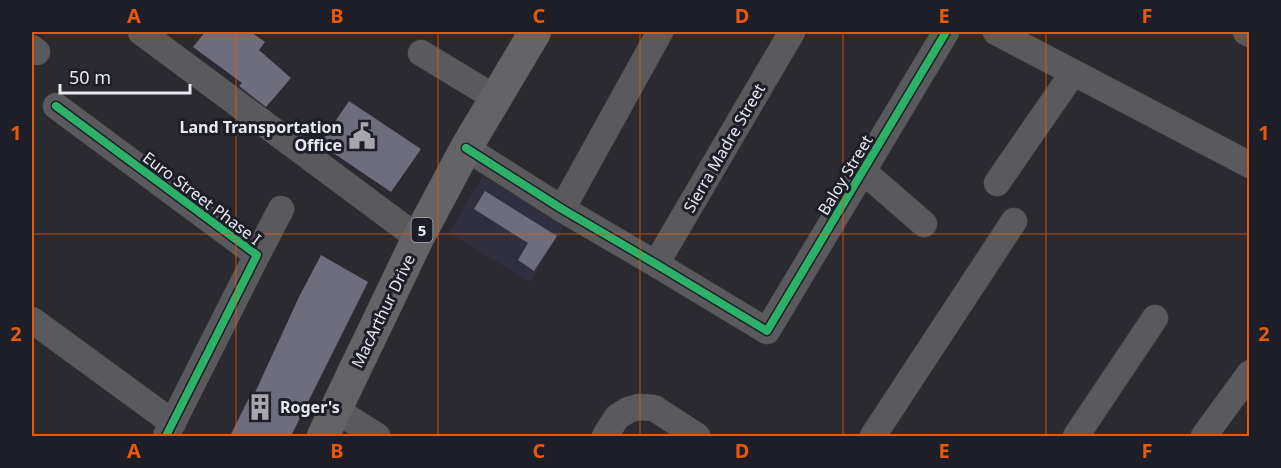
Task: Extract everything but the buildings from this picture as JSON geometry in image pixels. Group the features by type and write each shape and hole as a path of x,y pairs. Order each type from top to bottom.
{"main road":[{"name":"MacArthur Drive","path":"329,423 418,238 466,148 535,32"}],"street":[{"path":"141,32 418,238"},
{"path":"562,209 660,32"},
{"name":"Sierra Madre Street","path":"656,264 792,32"},
{"name":"Baloy Street","path":"656,264 767,332 946,32"},
{"path":"996,32 1250,165"},
{"path":"421,53 497,99"},
{"path":"997,183 1072,73"},
{"name":"Euro Street Phase I","path":"56,105 257,255 169,430"},
{"path":"466,148 562,209 656,264"},
{"path":"863,171 924,224"},
{"path":"257,255 280,209"},
{"path":"873,436 1014,221"},
{"path":"1076,436 1155,318"},
{"path":"32,320 169,430"},
{"path":"1204,436 1250,373"},
{"path":"605,436 617,417 628,410 639,407 654,408 697,436"},
{"path":"329,423 377,436"}],"shaded area":[{"path":"483,176 565,225 530,282 449,233"}],"cycle path":[{"path":"466,148 562,209 767,331 946,32"},
{"path":"56,106 257,255 166,436"}],"place":[{"name":"Land Transportation Office","path":"362,136"},
{"name":"Roger's","path":"260,407"}]}
